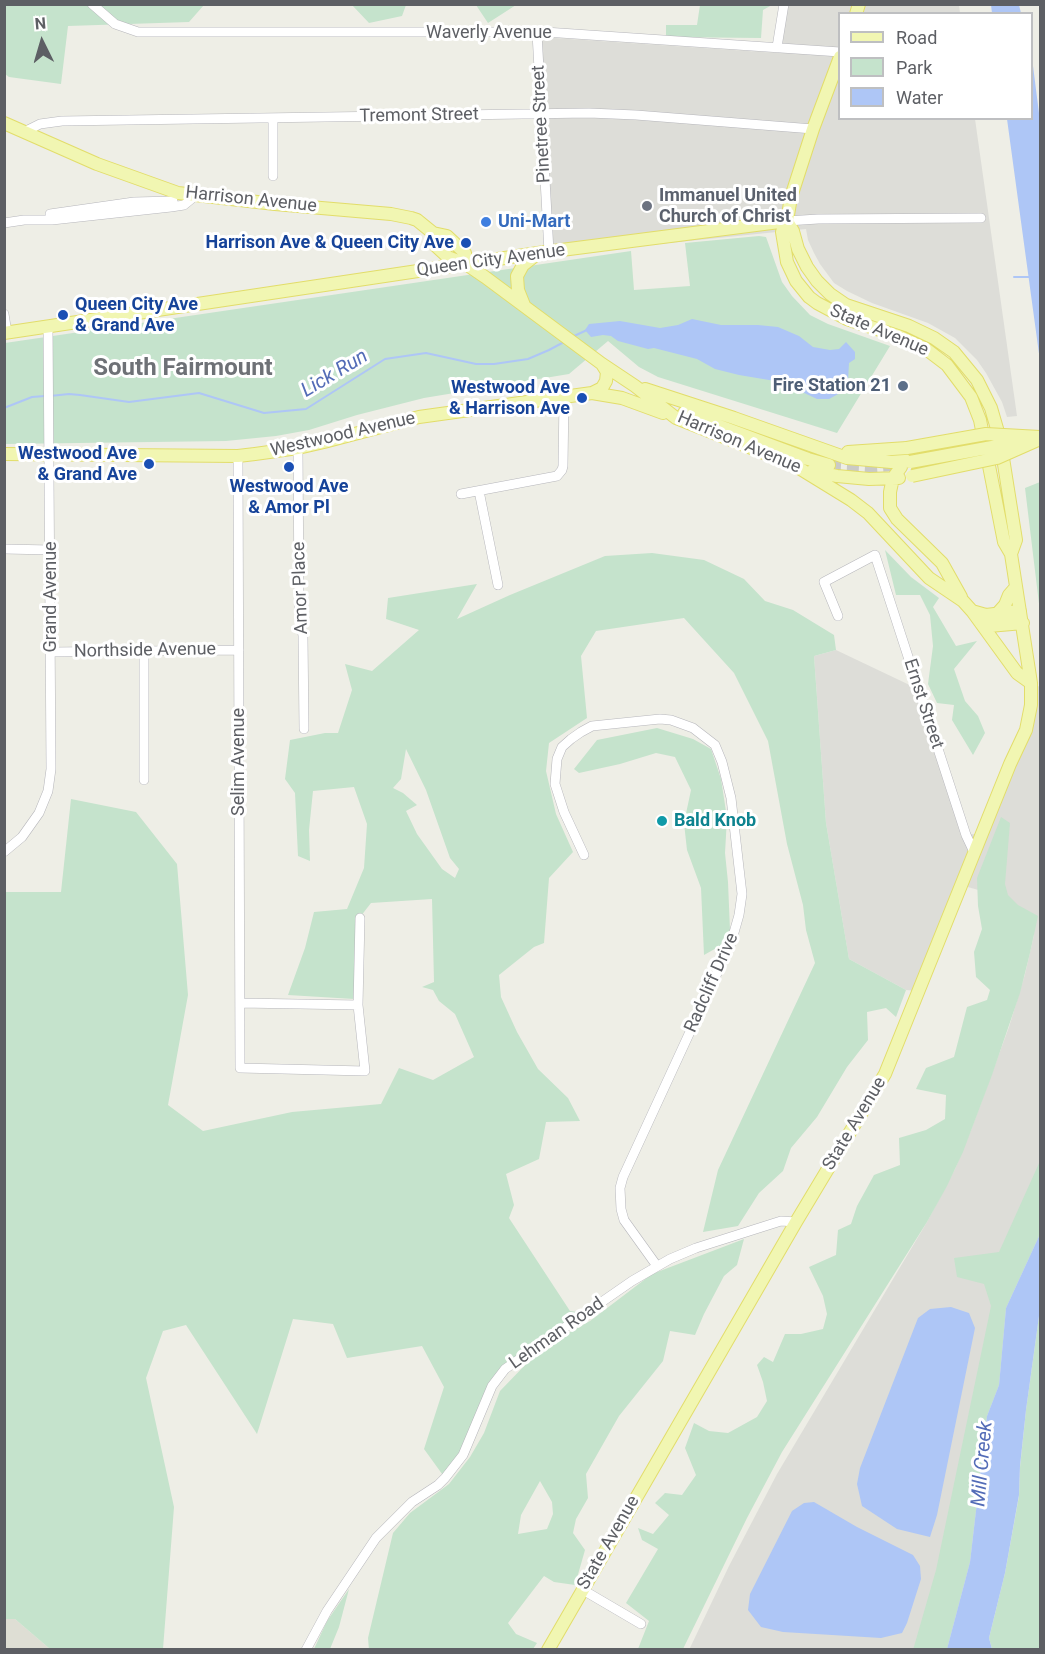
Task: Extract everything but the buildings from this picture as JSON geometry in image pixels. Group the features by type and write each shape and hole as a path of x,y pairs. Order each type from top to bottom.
{"main road":[{"path":"787,221 791,197 838,62"},
{"name":"Harrison Avenue","path":"4,123 97,164 178,193 392,214 417,220 433,233 447,237 465,253 466,264 676,418 794,465 851,500 868,513 929,578 963,601 981,622 1017,673 1031,683"},
{"name":"Queen City Avenue","path":"6,333 466,264 787,221"},
{"name":"State Avenue","path":"548,1650 796,1222 885,1074 1010,764 1026,730 1031,705 1031,683 1011,554 1016,540 1000,439 991,408 977,380 954,352 934,338 909,326 846,304 830,294 807,267 798,249 794,231 787,221"},
{"path":"524,305 518,290 517,276 523,265 543,253"},
{"path":"592,393 602,388 606,381 607,372 602,364"},
{"path":"635,386 815,447 832,457 891,462 924,460"},
{"name":"Westwood Avenue","path":"4,454 238,456 298,448 419,417 592,393 622,398 676,418"},
{"path":"655,402 808,459 907,448 986,434 1041,437"},
{"path":"842,477 869,474 924,460 1041,437"},
{"path":"963,601 942,563 897,519 890,508 893,478 905,465 1041,437"},
{"path":"794,465 842,477 893,478 997,458 1041,437"},
{"path":"996,615 1016,587"},
{"path":"972,611 986,615 1022,617"},
{"path":"981,622 989,626 1022,617"}],"street":[{"name":"Waverly Avenue","path":"92,4 115,24 138,32 537,33 838,52"},
{"path":"777,47 784,4"},
{"name":"Pinetree Street","path":"537,33 542,114 543,253"},
{"name":"Tremont Street","path":"26,131 40,124 62,121 589,113 813,129"},
{"path":"273,119 273,176"},
{"path":"4,223 171,207 184,205 195,196"},
{"name":"Queen City Avenue","path":"787,221 981,218"},
{"path":"4,314 6,333"},
{"name":"Grand Avenue","path":"4,852 32,826 48,791 51,769 48,326"},
{"path":"461,494 554,477 560,473 563,466 564,397"},
{"name":"Amor Place","path":"298,448 299,606 303,636 304,729"},
{"name":"Selim Avenue","path":"238,456 240,1068 365,1071 358,1005"},
{"path":"479,491 498,585"},
{"path":"4,549 51,549"},
{"name":"Ernst Street","path":"838,616 824,582 875,555 966,835 974,852"},
{"name":"Northside Avenue","path":"51,652 239,650"},
{"path":"144,651 144,780"},
{"name":"Radcliff Drive","path":"584,855 564,812 555,784 557,759 562,747 571,739 592,726 660,719 672,720 693,728 715,745 731,798 742,894 739,915 731,943 623,1177 620,1188 619,1199 624,1220 657,1266"},
{"path":"240,1002 358,1005 360,918"},
{"name":"Lehman Road","path":"306,1650 327,1611 376,1538 412,1502 438,1485 463,1455 492,1386 505,1369 657,1266 696,1248 771,1224 782,1221 796,1222"},
{"path":"583,1590 641,1624"}],"shaded area":[{"path":"787,5 959,5 960,12 838,12 838,120 975,120 1017,416 1007,417 1002,402 986,373 977,360 955,338 928,323 872,303 834,283 814,253 806,229 552,255 540,37 778,53"},
{"path":"836,650 918,689 966,835 983,833 1026,730 1031,683 1040,687 1040,1234 1006,1308 999,1385 987,1416 970,1562 947,1649 689,1650 777,1474 927,1222 955,1169 1009,1027 1034,935 999,896 961,885 918,991 906,990 849,959 826,823 814,656"},
{"path":"4,1619 15,1619 50,1649 5,1649"}],"green space":[{"path":"4,5 204,5 189,22 68,26 61,84 9,77 5,74"},
{"path":"352,5 406,5 402,16 369,23"},
{"path":"476,5 516,5 488,23"},
{"path":"700,5 772,5 763,10 761,38 666,37 666,25 697,25"},
{"path":"766,237 782,282 810,315 828,324 890,346 837,433 658,377 639,367 608,341 569,374 424,398 309,430 276,436 226,441 5,444 5,343 631,251 634,290 690,286 685,243"},
{"path":"1040,482 1040,612 1025,488"},
{"path":"885,550 911,577 939,598 933,607 956,646 977,641 954,669 965,701 978,716 985,733 973,755 952,720 954,705 937,703 928,684 933,646 930,615 920,595 896,595"},
{"path":"652,553 704,560 744,579 765,601 793,610 834,635 836,650 814,656 826,823 849,959 906,990 896,1017 886,1008 867,1012 868,1040 847,1067 817,1117 791,1148 783,1171 759,1193 738,1226 703,1232 718,1170 815,963 787,844 768,741 734,673 684,618 596,631 581,656 587,718 549,743 546,771 556,814 573,852 549,878 544,943 534,947 499,975 501,997 517,1032 538,1069 568,1098 580,1121 546,1122 539,1159 506,1174 514,1205 509,1218 570,1311 585,1313 505,1369 445,1478 424,1449 444,1387 422,1346 347,1358 333,1324 293,1319 257,1434 186,1325 163,1331 146,1378 174,1507 163,1649 50,1649 15,1619 5,1619 5,892 61,892 71,799 136,812 177,864 188,995 168,1105 203,1131 292,1112 381,1104 399,1068 433,1080 474,1057 455,1014 439,1001 433,990 422,987 434,982 432,899 371,903 357,921 354,999 288,995 305,948 314,912 347,909 364,868 367,824 354,787 313,791 309,830 310,861 298,856 295,793 285,779 290,740 325,733 338,733 352,690 345,664 372,671 419,630 386,619 388,598 477,584 457,619 605,556","holes":["406,749 426,790 450,858 459,869 455,878 442,869 417,834 406,811 417,805 393,788 401,779"]},
{"path":"657,728 693,739 711,749 721,779 727,818 725,853 730,930 720,946 704,955 701,888 687,850 684,823 691,790 675,757 656,753 579,773 574,769 597,740"},
{"path":"1001,817 1010,823 1005,884 1008,895 1018,905 1038,916 1020,993 963,1152 927,1222 782,1452 683,1649 638,1649 649,1621 626,1603 658,1549 642,1540 638,1528 653,1534 669,1515 655,1503 665,1493 682,1495 696,1475 685,1448 694,1423 709,1431 728,1433 757,1417 767,1401 757,1365 764,1357 773,1362 785,1334 801,1334 823,1329 827,1314 823,1296 809,1267 836,1255 838,1230 851,1224 857,1206 874,1175 900,1165 899,1138 926,1130 945,1119 946,1095 916,1089 926,1068 954,1057 967,1007 987,1000 990,990 976,977 974,952 982,929 977,878"},
{"path":"1040,1161 1040,1234 1006,1308 999,1385 987,1416 970,1562 947,1649 913,1650 936,1570 991,1306 984,1284 957,1277 954,1258 999,1252"},
{"path":"744,1239 737,1265 724,1276 695,1335 670,1331 663,1361 619,1416 586,1474 588,1498 576,1519 573,1533 585,1550 575,1585 554,1582 544,1576 508,1623 516,1634 537,1643 533,1649 369,1650 368,1638 393,1533 410,1513 449,1484 470,1457 484,1433 500,1391 528,1362 570,1332 590,1321 652,1274","holes":["540,1481 552,1502 553,1514 547,1529 518,1534 521,1515"]},
{"path":"1040,1309 1040,1649 992,1649 989,1638 1005,1573 1019,1496 1026,1410"},
{"path":"349,1589 339,1627 330,1649 314,1649 327,1621"}],"water":[{"path":"991,5 1019,5 1021,12 992,12"},
{"path":"1033,66 1040,121 1040,361 1007,120 1033,120"},
{"path":"692,319 721,325 778,327 799,336 813,347 830,350 839,349 846,342 855,352 855,359 849,363 848,381 842,392 829,399 817,399 781,382 715,369 697,359 618,341 611,336 591,337 585,330 589,324 620,321 660,328 678,325"},
{"name":"Mill Creek","path":"1040,1234 1040,1309 1026,1410 1019,1495 1005,1573 989,1638 992,1649 947,1649 970,1562 987,1416 999,1385 1006,1308"},
{"path":"951,1307 969,1313 975,1328 937,1515 930,1537 897,1529 862,1506 857,1484 860,1468 918,1318 930,1309"},
{"path":"814,1502 913,1555 920,1566 921,1579 902,1633 881,1638 783,1632 761,1627 748,1610 750,1594 792,1511 804,1503"}],"waterway":[{"name":"Lick Run","path":"1014,277 1029,277"},
{"name":"Lick Run","path":"574,336 587,330"},
{"name":"Lick Run","path":"50,396 69,394 129,402 199,393 264,413 306,409 385,359 426,353 476,364 494,364 528,359 564,342"},
{"name":"Lick Run","path":"4,408 32,397 45,396"}],"tunnel":[{"path":"829,465 869,467 891,465"}],"place":[{"name":"Immanuel United Church of Christ","path":"647,206"},
{"name":"Uni-Mart","path":"486,222"},
{"name":"Harrison Ave & Queen City Ave","path":"466,243"},
{"name":"Queen City Ave & Grand Ave","path":"63,315"},
{"name":"Fire Station 21","path":"903,386"},
{"name":"Westwood Ave & Harrison Ave","path":"582,398"},
{"name":"Westwood Ave & Grand Ave","path":"149,464"},
{"name":"Westwood Ave & Amor Pl","path":"289,467"},
{"name":"Bald Knob","path":"662,821"}],"district":[{"name":"South Fairmount","path":"183,369"}]}
